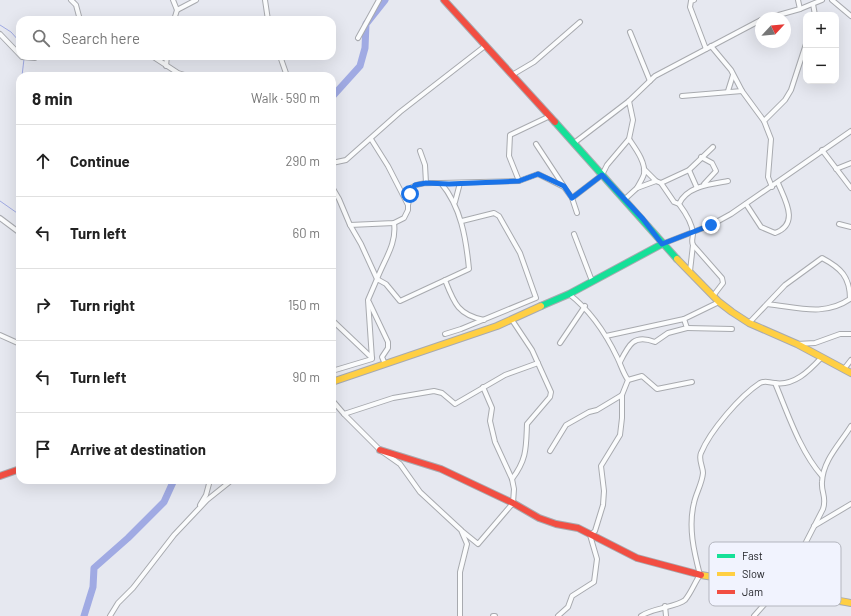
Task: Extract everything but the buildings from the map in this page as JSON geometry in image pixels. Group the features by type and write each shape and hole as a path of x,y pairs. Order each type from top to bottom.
{"street":[{"path":"71,0 76,5 79,16"},
{"path":"174,0 176,10 175,16"},
{"path":"176,10 196,0"},
{"path":"265,0 267,16"},
{"path":"358,38 379,0"},
{"path":"445,0 625,199 662,244 719,302 749,323 797,344 851,373"},
{"path":"694,0 691,1 690,7 706,49"},
{"path":"798,0 800,9"},
{"path":"789,12 822,0"},
{"path":"832,0 851,16"},
{"path":"814,4 815,12"},
{"path":"512,75 534,62 580,22"},
{"path":"574,143 629,101 650,81 711,46 755,23"},
{"path":"630,32 650,81"},
{"path":"0,34 16,51"},
{"path":"336,161 346,160 400,112 485,46"},
{"path":"711,46 734,74 742,91 764,121 771,139 768,177 772,187"},
{"path":"764,121 785,100 791,90 805,48"},
{"path":"158,60 176,72"},
{"path":"166,66 167,60"},
{"path":"281,60 286,72"},
{"path":"728,91 734,74"},
{"path":"682,96 742,91"},
{"path":"572,198 602,175 607,165 629,139 633,120 629,101"},
{"path":"519,181 509,156 510,136 550,116"},
{"path":"336,381 510,321 568,294 662,244 711,225 778,183 822,150 851,131"},
{"path":"371,139 388,166 408,205"},
{"path":"625,199 637,188 644,174 640,157 629,139"},
{"path":"536,144 572,198 577,213"},
{"path":"661,183 689,170 713,147"},
{"path":"822,150 851,188"},
{"path":"420,151 425,165 426,183"},
{"path":"701,157 712,163 716,171 704,185"},
{"path":"836,169 851,163"},
{"path":"644,169 656,181 661,183 674,202 679,204 686,212 693,232 690,271"},
{"path":"689,170 698,188"},
{"path":"350,225 394,223 404,218 408,210 412,187 426,183 519,181 538,174 564,186"},
{"path":"637,188 656,181"},
{"path":"679,204 684,197 704,185 728,181"},
{"path":"336,194 377,279 386,284 400,301 469,269 462,222 454,203 441,183"},
{"path":"454,203 460,183"},
{"path":"746,204 761,227 775,233 784,230 787,225 788,209 778,183"},
{"path":"445,334 484,320 536,298 520,253 497,214 462,222"},
{"path":"0,218 16,230"},
{"path":"372,359 368,300 393,244 395,233 394,223"},
{"path":"838,224 851,227"},
{"path":"574,234 592,281"},
{"path":"693,245 722,278 723,283 713,296"},
{"path":"749,323 767,304 785,285 822,258 842,270 850,289 850,299 839,307 819,311 767,304"},
{"path":"445,280 452,296 463,313 484,320"},
{"path":"568,294 584,306 606,336 628,380 622,395 621,429 601,466 604,491 603,505 595,531 590,535"},
{"path":"368,300 388,342 388,348 382,357 385,364"},
{"path":"606,336 684,319 719,302"},
{"path":"560,343 584,306"},
{"path":"504,312 532,350 549,386 550,397 527,424 525,459 512,479"},
{"path":"684,319 687,328"},
{"path":"336,324 372,359"},
{"path":"620,362 626,351 638,338 644,337 655,342 668,333 687,328 732,329"},
{"path":"797,344 816,343 840,334 851,334"},
{"path":"0,335 16,342"},
{"path":"640,616 646,612 662,609 664,606 677,604 685,600 700,575 693,549 692,535 694,502 703,474 700,453 717,427 754,388 762,382 768,381 775,384 788,382 801,377 821,358"},
{"path":"336,370 372,359"},
{"path":"844,369 851,360"},
{"path":"344,414 393,398 434,391 442,393 455,404 505,375 538,363"},
{"path":"628,380 642,376 657,389 692,382"},
{"path":"775,384 798,434 815,467 822,476"},
{"path":"336,407 380,450 400,464 420,492 478,544 513,503 514,489 512,479 495,442 490,421 492,408 483,387"},
{"path":"550,451 566,425 588,412 597,410 622,395"},
{"path":"805,542 826,501 822,490 822,476 829,458 851,426"},
{"path":"380,450 441,469 513,503 539,518 556,524 578,528 637,558 709,576"},
{"path":"0,476 16,470"},
{"path":"195,514 206,495 209,484"},
{"path":"110,616 118,603 133,588 150,563 213,495 227,484"},
{"path":"813,526 851,504"},
{"path":"460,616 460,572 466,544 461,530"},
{"path":"558,616 568,607 572,596 594,582 597,559 590,535"},
{"path":"841,601 851,603"},
{"path":"664,606 666,616"},
{"path":"754,616 762,606"}],"waterway":[{"path":"336,93 360,66 365,48 366,24 385,0"},
{"path":"0,25 11,32 16,38"},
{"path":"22,72 24,60"},
{"path":"0,201 16,212"},
{"path":"84,616 93,587 94,568 128,538 164,502 172,484"}],"traffic: fast":[{"path":"555,122 677,259"},
{"path":"541,306 569,294 662,244"}],"traffic: slow":[{"path":"677,259 719,302 732,312 749,323 797,344 851,373"},
{"path":"336,381 497,326 541,306"},
{"path":"701,575 709,576"},
{"path":"841,601 851,603"}],"traffic: jam":[{"path":"444,0 555,122"},
{"path":"380,450 441,469 513,503 539,518 556,524 578,528 637,558 701,575"},
{"path":"0,476 16,470"}],"route":[{"path":"410,194 412,187 426,183 449,184 519,181 538,174 564,186 572,198 602,175 643,219 662,244 711,225"}]}
